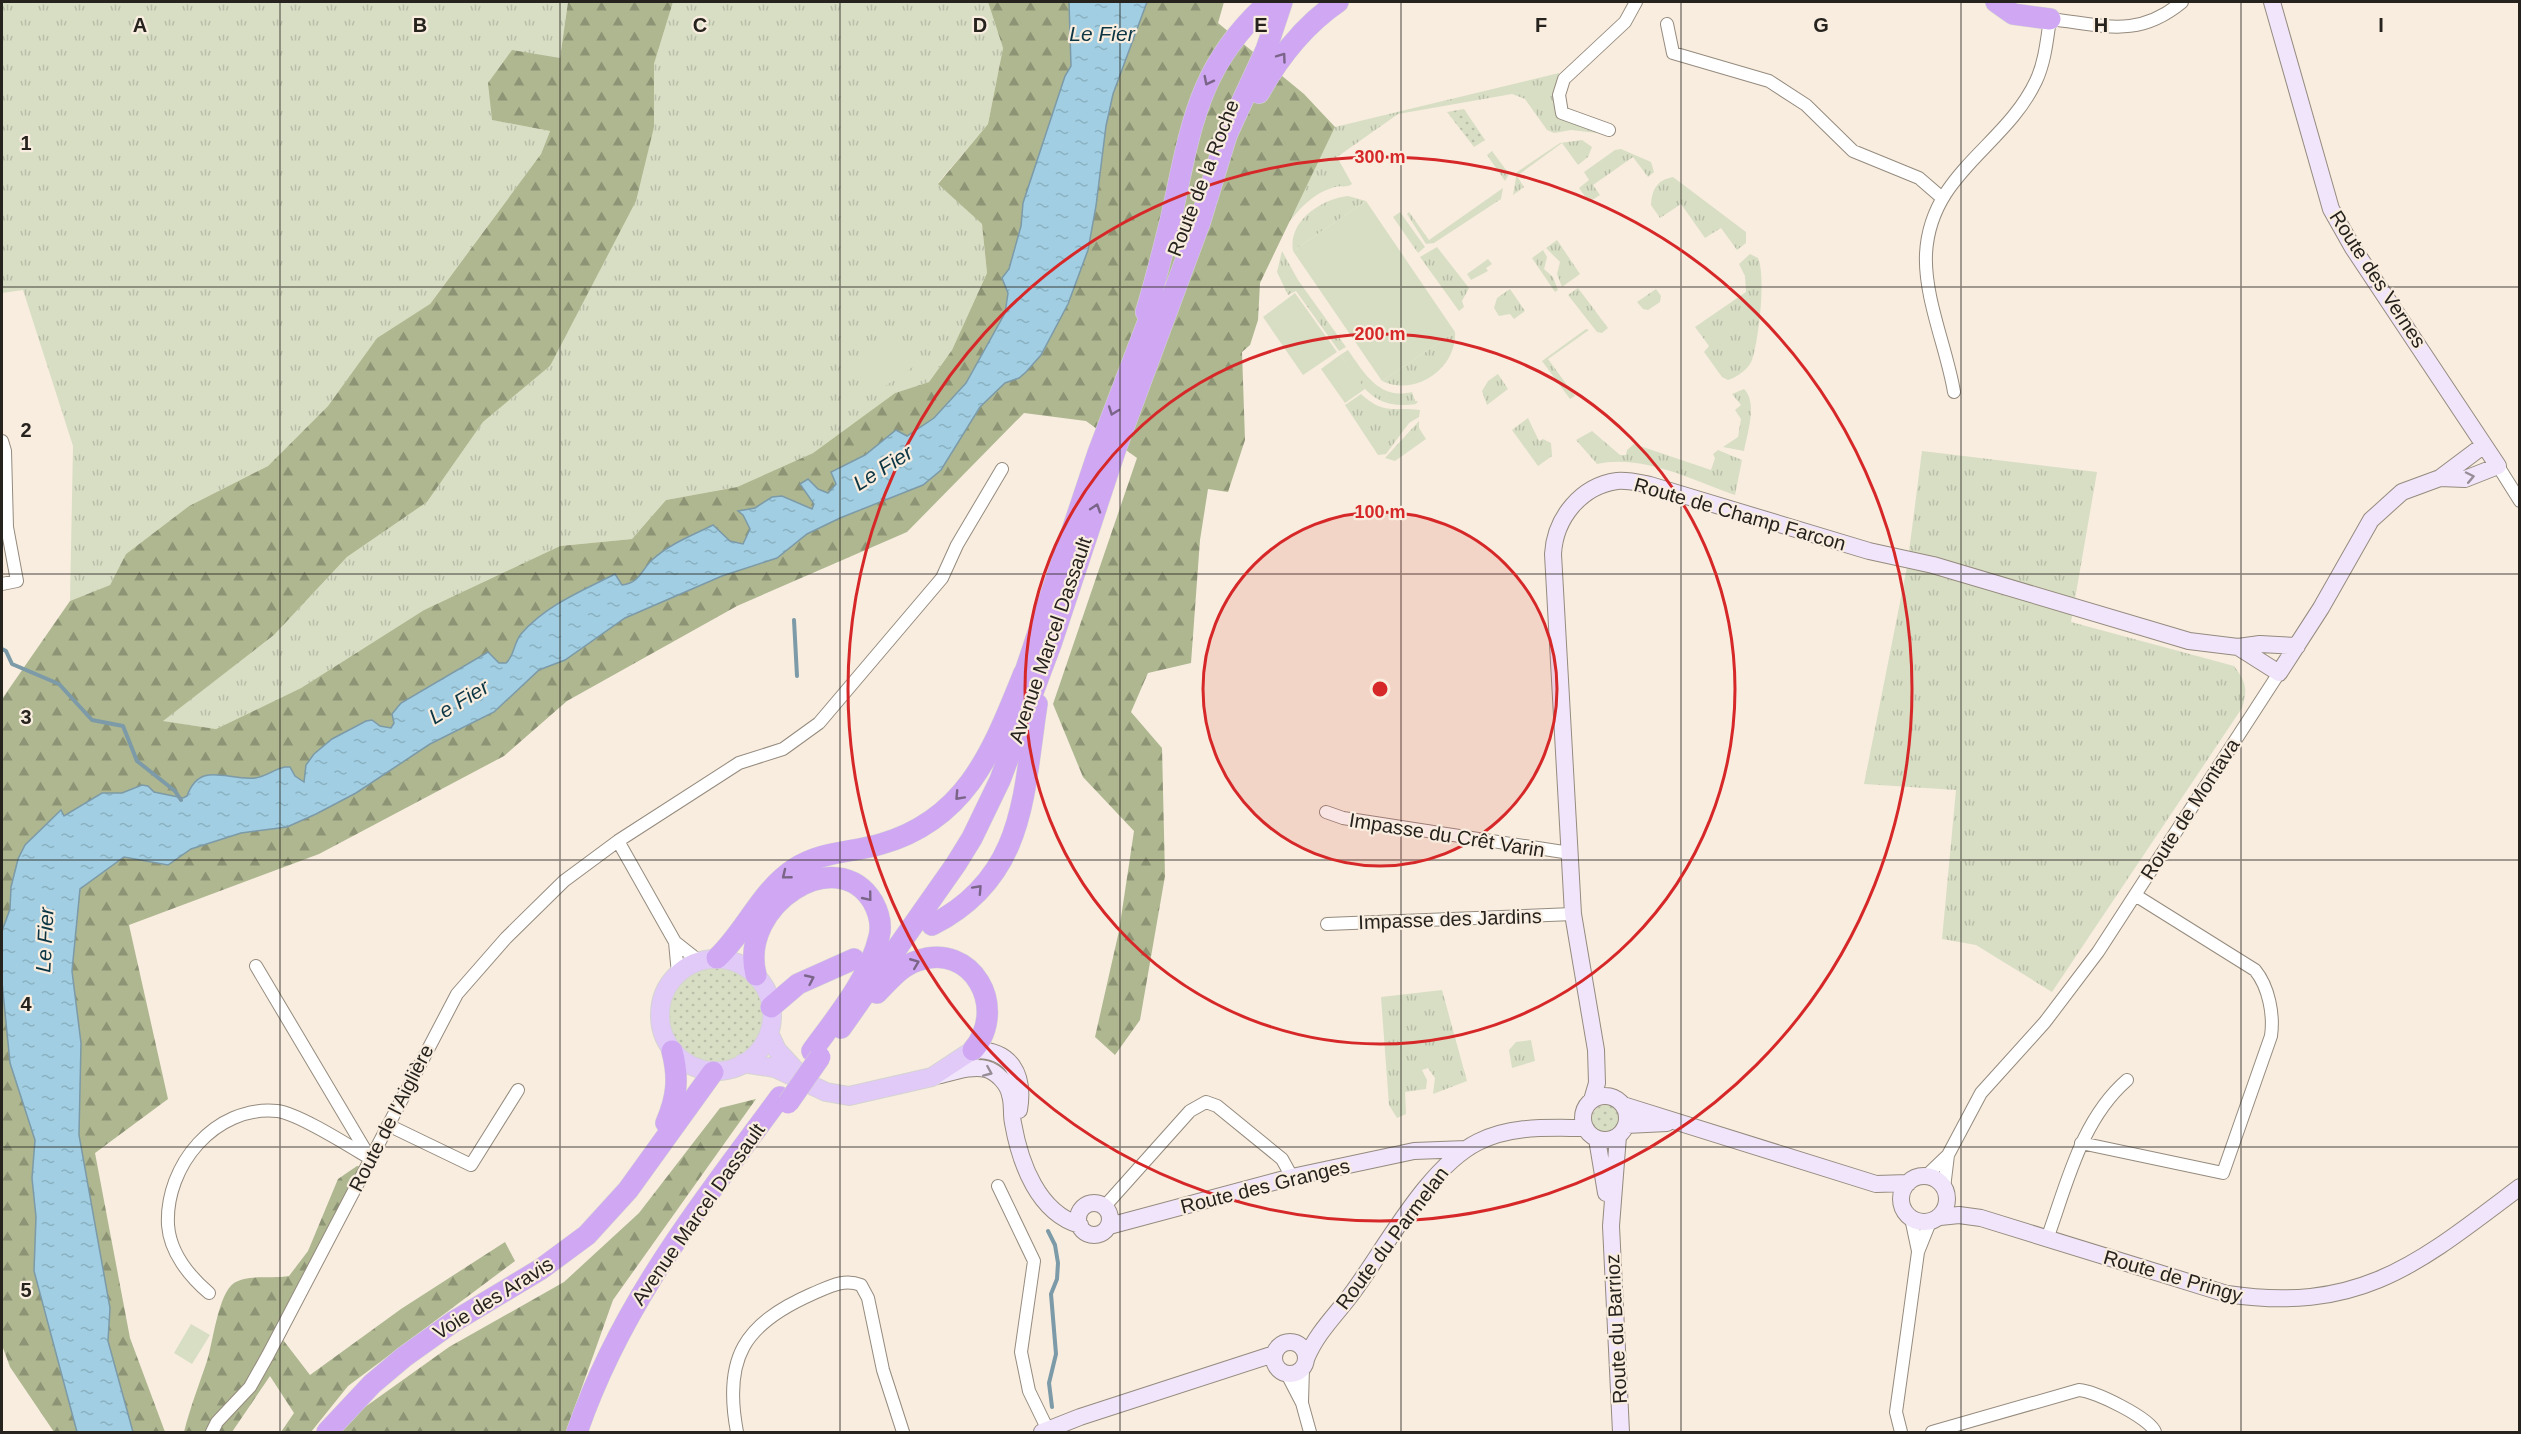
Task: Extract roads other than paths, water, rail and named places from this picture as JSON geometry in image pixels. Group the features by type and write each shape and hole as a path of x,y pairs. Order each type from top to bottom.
{"highway":[{"path":"1133,356 1162,258 1185,146 1195,112 1213,70 1238,34 1269,2"},
{"name":"Route de la Roche","path":"1133,356 1162,288 1225,118 1274,2"},
{"name":"Route de la Roche","path":"1200,222 1232,122 1266,50 1282,2"},
{"path":"1200,222 1240,129 1269,76 1303,31 1338,2"},
{"path":"1996,2 2013,14 2050,19"},
{"name":"Avenue Marcel Dassault","path":"841,1028 972,838 1000,780 1051,644 1116,448 1200,222"},
{"name":"Avenue Marcel Dassault","path":"853,993 943,865 969,822 995,765 1024,673 1133,356"},
{"path":"932,925 950,915 977,890 995,868 1014,835 1027,790 1036,706 1051,644"},
{"path":"708,960 769,891 794,869 824,855 892,841 927,823 950,806 972,782 990,754 1024,673"},
{"path":"756,975 752,957 755,937 771,909 791,892 827,878 844,879 859,887 870,898 880,924 876,945 853,993 816,1054 784,1100"},
{"path":"771,1007 798,984 854,959"},
{"path":"816,1054 906,966 924,959 944,959 969,970 980,983 987,999 987,1026 973,1050"},
{"path":"652,1158 677,1092 678,1075 672,1051"},
{"path":"652,1158 713,1072"},
{"name":"Avenue Marcel Dassault","path":"577,1432 605,1363 641,1292 667,1251 784,1100"},
{"name":"Avenue Marcel Dassault","path":"592,1432 626,1350 653,1300 784,1100"},
{"name":"Voie des Aravis","path":"327,1432 372,1384 404,1357 453,1322 541,1269 587,1235 618,1203 652,1158"}],"main road":[{"path":"708,960 738,963 756,975 766,990 771,1007 769,1033 756,1053 743,1063 725,1071 713,1072 690,1066 672,1051 662,1034 659,1012 665,990 678,974 708,960"},
{"name":"Route des Granges","path":"769,1033 777,1050 805,1081"},
{"path":"932,1077 973,1050"},
{"name":"Route des Granges","path":"743,1063 775,1068 834,1094 849,1096 932,1077"}],"street":[{"path":"1609,130 1562,113 1559,95 1564,79 1626,22 1636,2"},
{"path":"1954,392 1928,278 1926,256 1928,234 1941,197 2000,132 2036,81 2050,19 2135,27 2164,17 2182,2"},
{"name":"Route des Vernes","path":"2271,2 2318,171 2331,209 2353,248 2520,501"},
{"path":"1667,24 1673,53 1768,81 1806,105 1852,152 1919,178 1941,197"},
{"path":"2,441 5,451 7,527 17,581 2,584"},
{"name":"Route de Montava","path":"1926,1176 1948,1155 1981,1093 2045,1022 2098,952 2297,646 2371,520 2402,492 2440,478 2484,445"},
{"name":"Route de Montava","path":"2440,478 2466,479 2498,466"},
{"name":"Route de l'Aiglière","path":"212,1432 217,1422 250,1387 457,994 506,938 564,880 618,840 739,763 783,749 819,723 942,578 957,544 1002,469"},
{"name":"Route de Champ Farcon","path":"1588,1104 1597,1083 1596,1050 1574,914 1554,542 1562,520 1572,506 1586,493 1602,486 1629,481 1650,485 1869,551 1933,565 2189,641 2238,647 2260,644 2297,646"},
{"name":"Route de Champ Farcon","path":"2238,647 2278,673"},
{"name":"Impasse du Crêt Varin","path":"1326,812 1343,818 1417,831 1570,853"},
{"path":"618,840 675,942 678,974"},
{"path":"2081,1143 2223,1173 2271,1036 2273,1023 2265,984 2255,970 2135,895"},
{"name":"Impasse des Jardins","path":"1327,924 1574,914"},
{"path":"675,942 708,960"},
{"path":"256,966 370,1159"},
{"name":"Route des Granges","path":"973,1050 990,1050 1001,1054 1018,1077 1021,1100 1015,1134"},
{"name":"Route de Champ Farcon","path":"1596,1050 1607,1082 1620,1102"},
{"name":"Route des Granges","path":"932,1077 980,1068 994,1072 1004,1083 1010,1095 1015,1134 1028,1172 1046,1205 1068,1222 1092,1234 1102,1233 1109,1226 1292,1177 1422,1150 1466,1149"},
{"path":"2047,1239 2081,1143 2102,1109 2127,1080"},
{"path":"388,1125 471,1165 518,1090"},
{"path":"1679,1123 1622,1130 1604,1140 1591,1133 1583,1115 1588,1104 1609,1096 1679,1123 1876,1184 1901,1201 1911,1218 1918,1252"},
{"path":"1105,1206 1190,1111 1206,1102 1217,1107 1282,1160 1292,1177"},
{"path":"1620,1102 1627,1118 1622,1130"},
{"name":"Route du Parmelan","path":"1304,1363 1321,1329 1347,1300 1443,1168 1466,1149 1502,1132 1533,1127 1588,1104"},
{"path":"209,1293 180,1262 168,1227 169,1201 183,1162 195,1146 215,1128 248,1114 279,1111 323,1131 370,1159"},
{"name":"Route du Parmelan","path":"1533,1127 1591,1133"},
{"name":"Route du Barrioz","path":"1621,1432 1611,1226 1622,1130"},
{"name":"Route du Barrioz","path":"1591,1133 1611,1226"},
{"path":"1422,1150 1432,1156 1443,1168"},
{"name":"Route de Montava","path":"1946,1193 1948,1155"},
{"path":"1876,1184 1908,1183 1926,1176 1936,1180 1946,1193 1946,1208 1935,1219 1918,1252 1896,1412 1901,1432"},
{"path":"1901,1201 1908,1183"},
{"path":"998,1186 1034,1262 1021,1352 1029,1392 1045,1431 1236,1366 1279,1365 1296,1373 1304,1363"},
{"name":"Route de Pringy","path":"1935,1219 1959,1215 1981,1218 2227,1294 2255,1298 2312,1298 2370,1284 2422,1259 2520,1187"},
{"name":"Route de Pringy","path":"1946,1193 1981,1218"},
{"path":"1080,1226 1079,1215 1085,1206 1095,1203 1105,1206 1110,1215 1109,1226"},
{"path":"1911,1218 1935,1219"},
{"path":"738,1432 731,1394 734,1366 757,1328 784,1306 832,1285 851,1281 861,1285 868,1298 883,1370 903,1432"},
{"name":"Route du Parmelan","path":"1293,1343 1321,1329"},
{"path":"1302,1403 1303,1350 1293,1343 1283,1344 1279,1365 1302,1403 1310,1432"},
{"path":"1932,1432 2079,1390 2096,1395 2144,1420 2152,1425 2155,1432"}],"water":[{"name":"Le Fier","path":"1069,2 1147,2 1113,94 1106,126 1088,250 1068,304 1041,355 1019,378 1005,383 980,407 941,470 923,485 840,518 807,534 777,558 722,576 625,618 565,660 539,670 494,712 430,744 356,793 316,814 287,827 241,833 191,849 168,865 124,857 80,889 72,971 81,1043 79,1135 110,1308 108,1341 133,1432 77,1432 34,1271 36,1217 32,1178 35,1140 10,1063 2,982 2,931 10,909 11,887 18,859 25,845 61,810 64,816 102,793 122,793 142,785 148,786 154,792 183,798 187,796 199,778 207,775 255,778 285,767 290,767 295,776 304,782 306,765 314,754 332,739 366,721 372,720 380,726 391,728 394,723 392,714 401,703 488,652 499,663 506,663 521,634 542,615 565,600 615,574 622,585 633,581 652,560 666,549 713,525 730,541 743,544 750,529 743,515 738,511 755,508 772,497 782,496 812,509 814,504 800,484 808,479 818,489 828,493 836,484 831,472 865,455 896,430 907,436 934,418 966,383 1005,313 1008,293 1002,278 1009,269 1021,226 1023,203 1065,76 1071,66"}],"waterway":[{"path":"794,620 797,676"},
{"path":"2,649 6,651 12,664 59,684 92,720 123,726 137,761 175,791 181,800"},
{"path":"1048,1231 1055,1245 1058,1263 1057,1279 1051,1294 1056,1354 1049,1383 1052,1407"}]}
